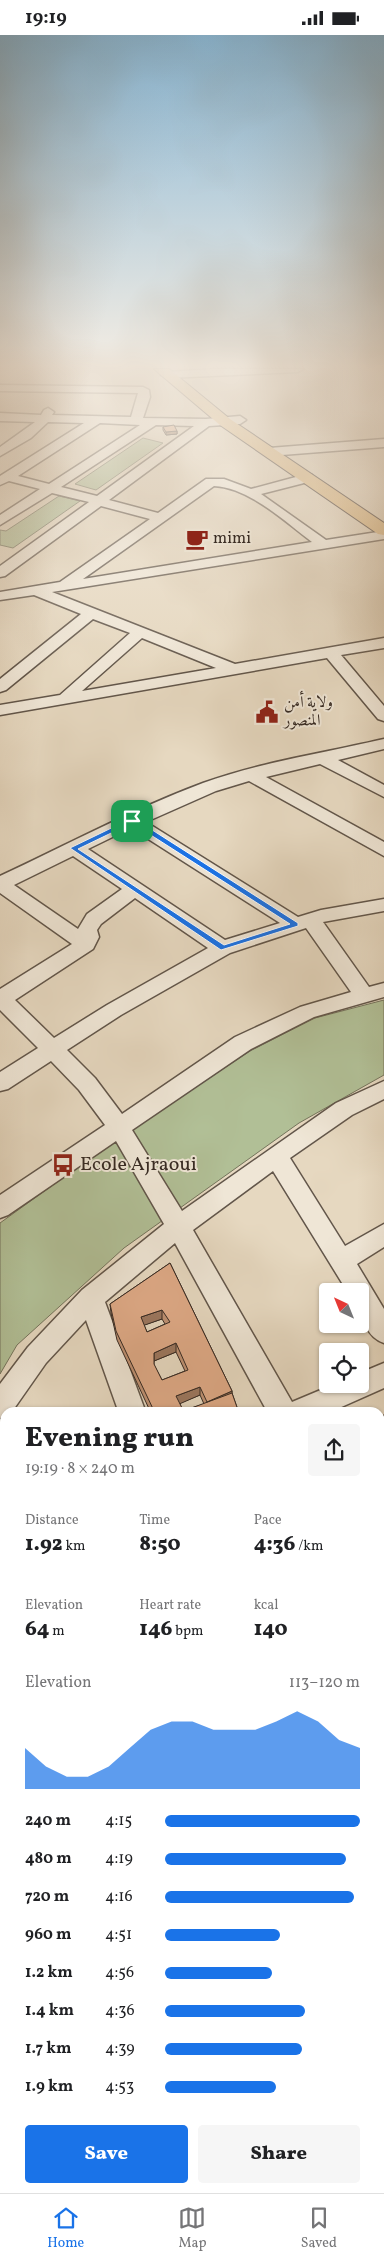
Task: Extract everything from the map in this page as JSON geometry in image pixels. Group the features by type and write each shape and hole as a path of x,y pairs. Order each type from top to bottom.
{"main road":[{"path":"295,470 384,530"},
{"path":"314,470 384,517"}],"street":[{"path":"4,479 19,470"},
{"path":"0,521 79,470"},
{"path":"0,573 142,470"},
{"path":"250,493 307,478"},
{"path":"4,479 51,488 159,517"},
{"path":"58,591 159,517 211,482 224,481 250,493 324,545"},
{"path":"0,606 58,591 384,535"},
{"path":"0,596 36,590 58,591 92,612 233,669"},
{"path":"0,687 92,612"},
{"path":"66,697 140,632"},
{"path":"0,710 384,643"},
{"path":"330,653 384,716"},
{"path":"86,944 0,884 73,848 210,787 251,775 380,749"},
{"path":"323,759 384,793"},
{"path":"251,775 384,850"},
{"path":"0,1208 243,1043 307,1012 374,993 303,922 132,821"},
{"path":"73,848 223,948"},
{"path":"135,889 94,919 87,931 89,937 86,944 0,999 15,1011 86,1084 119,1127 280,1407"},
{"path":"0,1083 51,1048 223,948 303,922 384,905"},
{"path":"0,1406 37,1355 91,1298 178,1227 276,1156 344,1109 384,1089"},
{"path":"276,1156 355,1283"},
{"path":"342,1261 384,1234"},
{"path":"91,1298 131,1407"},
{"path":"369,1307 384,1333"},
{"path":"311,1407 384,1375"}],"green space":[{"path":"96,470 125,470 96,490 75,484"},
{"path":"59,496 80,501 13,548 0,545 0,530 6,531"},
{"path":"384,1000 384,1075 299,1123 124,1248 17,1345 0,1374 0,1223 107,1146 250,1051 315,1018"}],"building":[{"path":"170,1263 232,1391 207,1402 200,1387 176,1396 182,1407 152,1407 116,1331 110,1304","holes":["162,1310 170,1322 147,1332 141,1317","176,1343 188,1370 162,1380 154,1364 154,1353"]},
{"path":"232,1393 237,1407 194,1407"}],"place":[{"name":"mimi","path":"197,539"},
{"name":"ولاية أمن المنصور","path":"267,712"},
{"name":"Ecole Ajraoui","path":"63,1165"}],"route":[{"path":"132,821 296,925 223,948 73,848 132,821"}]}
